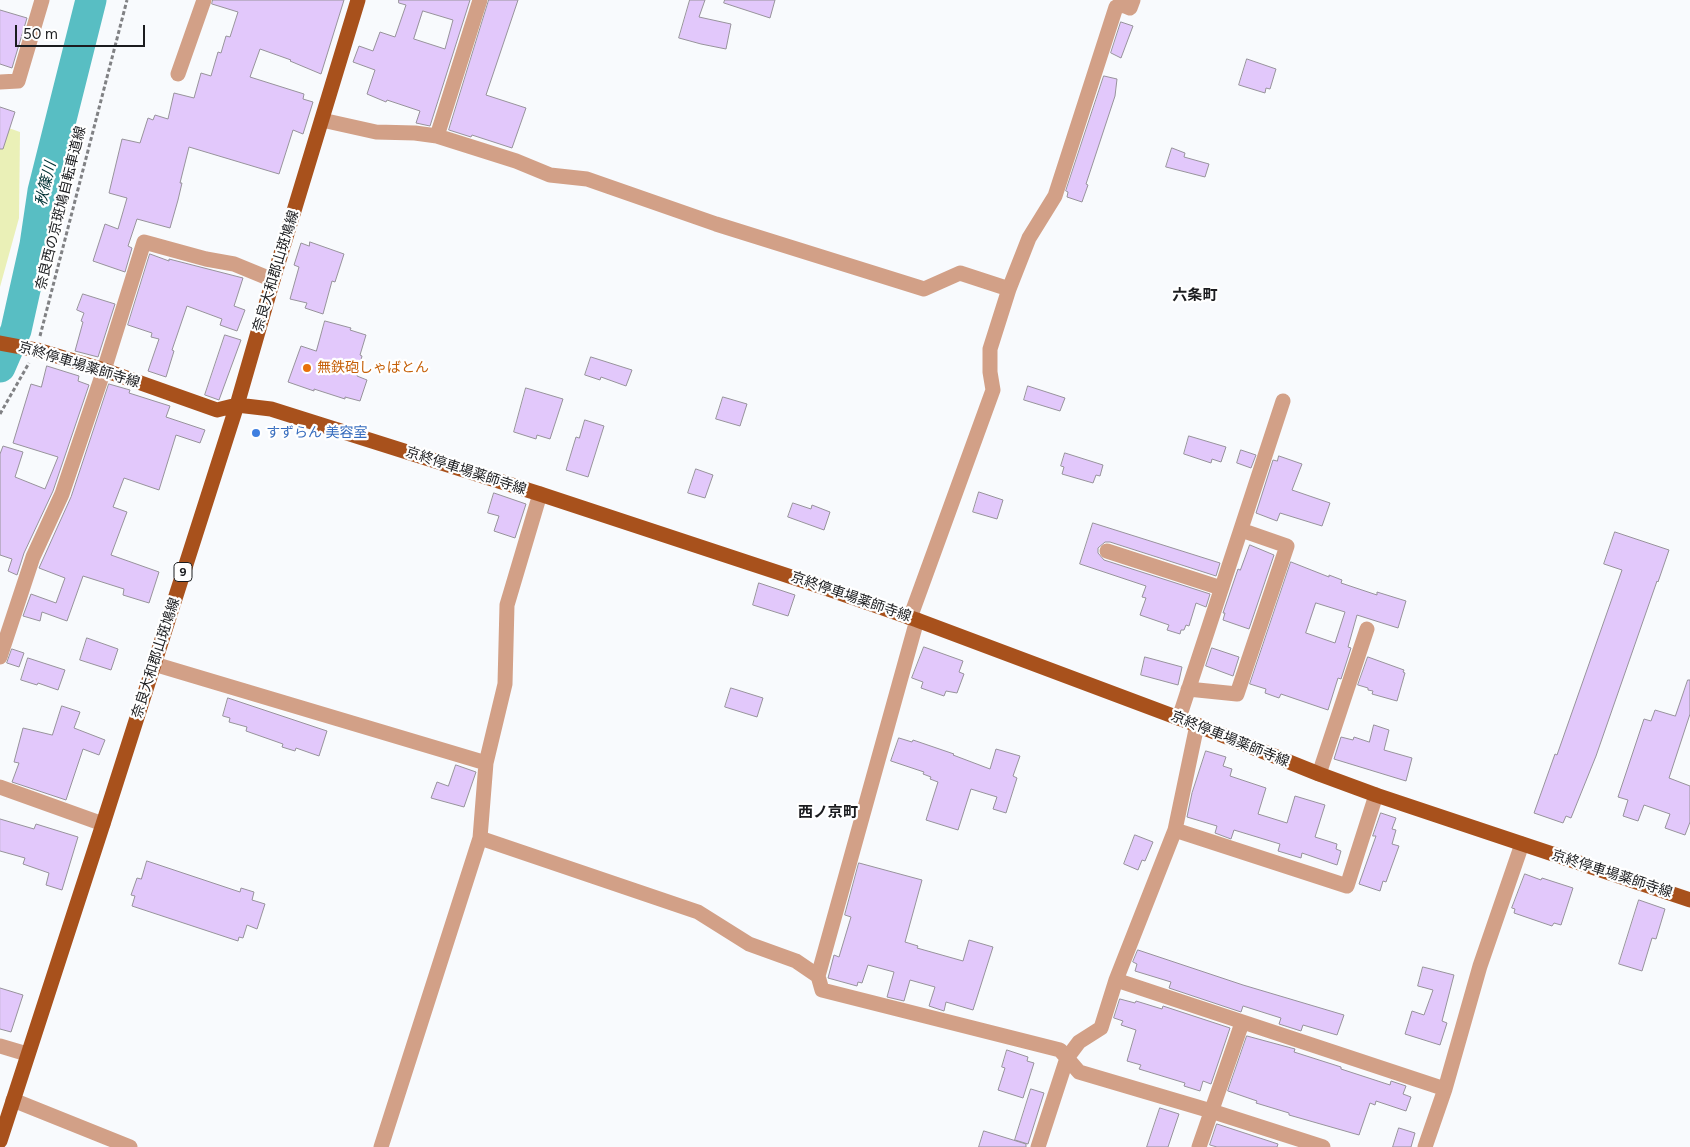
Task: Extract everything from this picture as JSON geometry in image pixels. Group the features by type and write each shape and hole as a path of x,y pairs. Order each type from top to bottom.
{"main road":[{"name":"奈良大和郡山斑鳩線","path":"0,1141 104,824 237,405 358,0"},
{"name":"京終停車場薬師寺線","path":"0,343 37,350 104,370 217,410 237,405 271,409 540,494 914,619 1179,718 1318,774 1690,900"}],"street":[{"path":"0,82 18,81 42,0"},
{"path":"178,74 204,0"},
{"path":"437,136 480,0"},
{"path":"1133,0 1130,8 1123,5 1116,8 1055,196 1029,238 1009,289 990,349 990,372 993,390 914,619 818,976 822,990 1060,1050 1079,1072 1212,1110 1323,1147"},
{"path":"322,120 376,132 415,133 437,136 516,161 550,175 587,179 716,224 924,288 960,273 1009,289"},
{"path":"0,657 33,557 62,494 104,370 144,242 206,259 234,264 273,280"},
{"path":"1179,718 1283,401"},
{"path":"381,1147 480,838 486,763 505,684 508,605 540,494"},
{"path":"1188,689 1238,694 1287,546 1240,530"},
{"path":"1107,551 1222,588"},
{"path":"1318,774 1367,628"},
{"path":"154,664 486,763"},
{"path":"1038,1147 1068,1058 1079,1042 1101,1028 1116,980 1175,830 1197,725"},
{"path":"0,787 104,824"},
{"path":"1175,830 1347,886 1376,795"},
{"path":"480,838 698,912 749,944 796,961 818,976"},
{"path":"1425,1147 1445,1089 1480,966 1522,844"},
{"path":"1116,980 1445,1089"},
{"path":"1199,1147 1242,1023"},
{"path":"0,1046 27,1054"},
{"path":"13,1100 130,1147"}],"path":[{"name":"奈良西の京斑鳩自転車道線","path":"0,414 37,350 127,0"}],"green space":[{"path":"0,125 20,132 19,218 0,287"}],"building":[{"path":"213,0 344,0 321,74 291,60 260,49 250,77 304,94 303,99 313,102 303,134 293,130 279,174 189,147 170,228 137,219 128,246 132,248 125,272 93,261 105,224 118,229 127,198 109,193 122,139 140,143 148,118 153,120 155,115 168,119 174,93 194,98 201,73 211,76 218,52 221,53 226,36 230,37 238,12 212,4"},
{"path":"399,0 470,0 430,126 416,123 420,111 387,100 386,102 367,94 375,70 353,62 359,46 373,51 380,32 395,37 406,5 399,3","holes":["423,11 453,20 445,49 414,39"]},
{"path":"489,0 518,0 486,95 526,108 512,148 472,135 471,137 449,130"},
{"path":"690,0 705,0 699,17 731,24 726,49 679,38"},
{"path":"725,0 775,0 770,18 724,3"},
{"path":"0,10 27,18 12,68 0,64"},
{"path":"1121,22 1133,26 1121,58 1111,53"},
{"path":"1247,59 1276,69 1270,89 1266,88 1265,93 1239,85"},
{"path":"1104,76 1117,79 1115,96 1086,184 1088,185 1082,202 1067,197 1068,192 1066,191"},
{"path":"0,107 15,112 3,149 0,149"},
{"path":"1172,148 1185,153 1184,157 1209,164 1205,177 1166,167"},
{"path":"310,242 344,254 335,282 332,281 323,314 305,308 307,303 290,299 299,267 294,265 301,243 309,246"},
{"path":"150,254 169,261 169,259 243,278 234,306 245,310 237,331 220,325 222,319 187,306 172,350 174,351 166,377 148,371 159,339 151,337 152,333 128,325"},
{"path":"83,294 115,304 98,357 75,351 83,322 81,321 84,313 77,310"},
{"path":"325,321 351,328 350,330 366,335 360,355 362,356 357,376 367,380 360,401 345,397 345,399 314,389 314,391 288,382 301,346 316,351"},
{"path":"225,335 241,340 219,400 205,395"},
{"path":"591,357 632,370 626,386 601,377 600,380 585,375"},
{"path":"47,366 79,376 78,381 89,385 53,491 24,553 17,575 8,571 12,559 0,555 0,454 3,446 23,452 15,477 45,489 58,457 13,443 31,384 41,387"},
{"path":"109,384 130,390 129,393 170,406 166,417 205,430 200,443 176,435 159,490 124,478 113,507 127,512 111,555 159,572 149,603 123,595 124,589 83,576 67,621 42,612 40,621 23,616 31,594 56,603 65,578 39,568 71,497"},
{"path":"1028,386 1065,398 1060,411 1024,400"},
{"path":"526,388 563,399 550,439 537,435 536,439 514,432"},
{"path":"723,397 747,404 740,426 716,419"},
{"path":"585,420 604,426 588,477 566,470 576,437 579,438"},
{"path":"1189,436 1226,447 1221,462 1212,459 1211,463 1184,454"},
{"path":"1241,450 1256,455 1251,468 1237,463"},
{"path":"1065,453 1103,465 1100,476 1096,475 1093,483 1062,474 1064,467 1061,466"},
{"path":"1279,456 1302,464 1292,490 1330,503 1322,526 1280,513 1277,521 1256,513 1273,460 1277,461"},
{"path":"696,469 713,475 705,498 688,493"},
{"path":"979,492 1003,500 997,519 973,512"},
{"path":"494,493 526,504 515,538 494,531 499,516 488,513"},
{"path":"793,503 811,509 812,505 830,512 824,530 788,517"},
{"path":"1093,523 1220,563 1216,576 1110,542 1105,542 1098,548 1098,553 1104,560 1210,594 1206,607 1196,603 1189,626 1186,625 1180,634 1167,630 1169,625 1140,615 1146,598 1142,597 1146,586 1080,564"},
{"path":"1615,532 1669,550 1596,756 1571,818 1566,816 1563,823 1534,813 1555,754 1557,755 1622,570 1604,564"},
{"path":"1250,545 1274,555 1249,629 1223,620 1225,613 1223,613 1238,569 1240,570"},
{"path":"1291,562 1342,580 1341,583 1377,595 1377,592 1406,601 1398,628 1357,615 1348,647 1351,648 1341,679 1338,678 1328,710 1281,694 1279,698 1265,693 1266,689 1250,684","holes":["1316,603 1345,612 1335,643 1306,633"]},
{"path":"759,583 795,595 788,616 753,605"},
{"path":"87,638 118,649 111,670 80,660"},
{"path":"924,647 963,661 959,672 964,674 957,693 946,691 944,696 921,688 923,682 912,678"},
{"path":"1212,648 1239,657 1233,676 1206,666"},
{"path":"12,649 24,653 19,667 7,663"},
{"path":"1145,657 1182,667 1178,685 1141,675"},
{"path":"1368,657 1404,670 1403,672 1405,673 1397,701 1372,694 1373,691 1358,685"},
{"path":"28,658 65,670 58,690 38,683 37,685 21,680"},
{"path":"1688,680 1690,680 1690,714 1669,778 1690,786 1690,822 1685,835 1665,828 1670,814 1644,805 1638,821 1623,816 1628,800 1618,797 1644,719 1651,721 1655,710 1675,716"},
{"path":"731,688 763,698 757,717 725,707"},
{"path":"228,698 327,731 319,756 296,748 295,751 282,747 283,744 246,731 247,727 229,722 230,718 223,716"},
{"path":"62,706 80,712 74,728 105,740 99,755 83,749 66,800 12,782 19,763 14,762 23,728 52,735"},
{"path":"1374,725 1389,730 1384,750 1412,758 1406,781 1334,759 1341,737 1353,740 1354,737 1369,742"},
{"path":"899,738 912,742 913,740 990,769 996,749 1020,756 1013,776 1017,778 1006,813 993,809 997,797 971,789 958,830 926,820 938,782 923,774 924,772 891,761"},
{"path":"1206,751 1226,757 1223,766 1232,769 1230,776 1266,788 1258,814 1287,823 1295,796 1325,805 1315,837 1337,844 1336,849 1341,851 1337,865 1302,853 1301,858 1278,851 1280,844 1234,830 1231,839 1215,833 1217,826 1187,817 1192,793"},
{"path":"456,765 476,772 464,807 431,798 437,782 448,786"},
{"path":"1381,813 1396,818 1392,829 1396,830 1392,844 1399,846 1386,882 1383,881 1380,891 1359,884 1376,836 1373,836"},
{"path":"0,819 34,829 36,824 78,837 62,890 46,885 49,873 23,864 25,858 0,851"},
{"path":"1135,835 1153,842 1145,861 1142,860 1138,870 1124,864"},
{"path":"147,861 240,892 241,888 254,892 252,900 265,904 257,929 247,925 243,938 239,937 238,941 132,906 135,896 131,895 137,878 141,879"},
{"path":"859,863 922,880 905,942 918,946 917,948 963,961 969,940 993,947 973,1010 946,1002 944,1011 929,1006 935,987 910,980 904,1001 887,997 894,972 868,965 862,983 858,982 857,986 828,978 834,955 839,957 851,917 845,915"},
{"path":"1525,874 1573,888 1561,925 1554,923 1552,926 1514,913 1515,909 1512,908"},
{"path":"1639,900 1665,909 1656,939 1652,938 1642,971 1619,964"},
{"path":"1138,950 1243,985 1344,1015 1337,1035 1303,1025 1301,1031 1279,1024 1281,1018 1243,1006 1241,1012 1169,988 1171,982 1135,971 1137,964 1133,962"},
{"path":"1423,967 1454,975 1442,1021 1447,1023 1440,1045 1405,1034 1412,1011 1424,1015 1433,990 1418,986"},
{"path":"0,988 23,995 11,1032 0,1029"},
{"path":"1120,999 1135,1003 1136,1001 1162,1009 1163,1006 1230,1028 1211,1084 1203,1081 1200,1091 1184,1086 1185,1083 1139,1069 1141,1065 1127,1061 1136,1030 1121,1025 1123,1021 1114,1018"},
{"path":"1247,1036 1295,1049 1294,1052 1390,1085 1391,1081 1406,1086 1403,1094 1411,1097 1406,1111 1376,1101 1375,1105 1370,1103 1359,1135 1289,1115 1289,1113 1256,1103 1257,1101 1228,1091"},
{"path":"1007,1050 1028,1057 1027,1061 1034,1063 1023,1098 998,1090 1005,1068 1002,1067"},
{"path":"1031,1089 1044,1093 1028,1144 1015,1140"},
{"path":"1160,1108 1179,1114 1168,1147 1147,1147"},
{"path":"1217,1124 1278,1144 1277,1147 1217,1147 1210,1145"},
{"path":"1399,1128 1415,1133 1411,1147 1393,1147"},
{"path":"984,1131 1026,1144 1026,1147 979,1147"}],"waterway":[{"name":"秋篠川","path":"0,367 16,330 35,245 43,191 91,0"}],"place":[{"name":"無鉄砲しゃばとん","path":"307,368"},
{"name":"すずらん 美容室","path":"256,433"}],"district":[{"name":"六条町","path":"1195,296"},
{"name":"西ノ京町","path":"828,813"}]}
